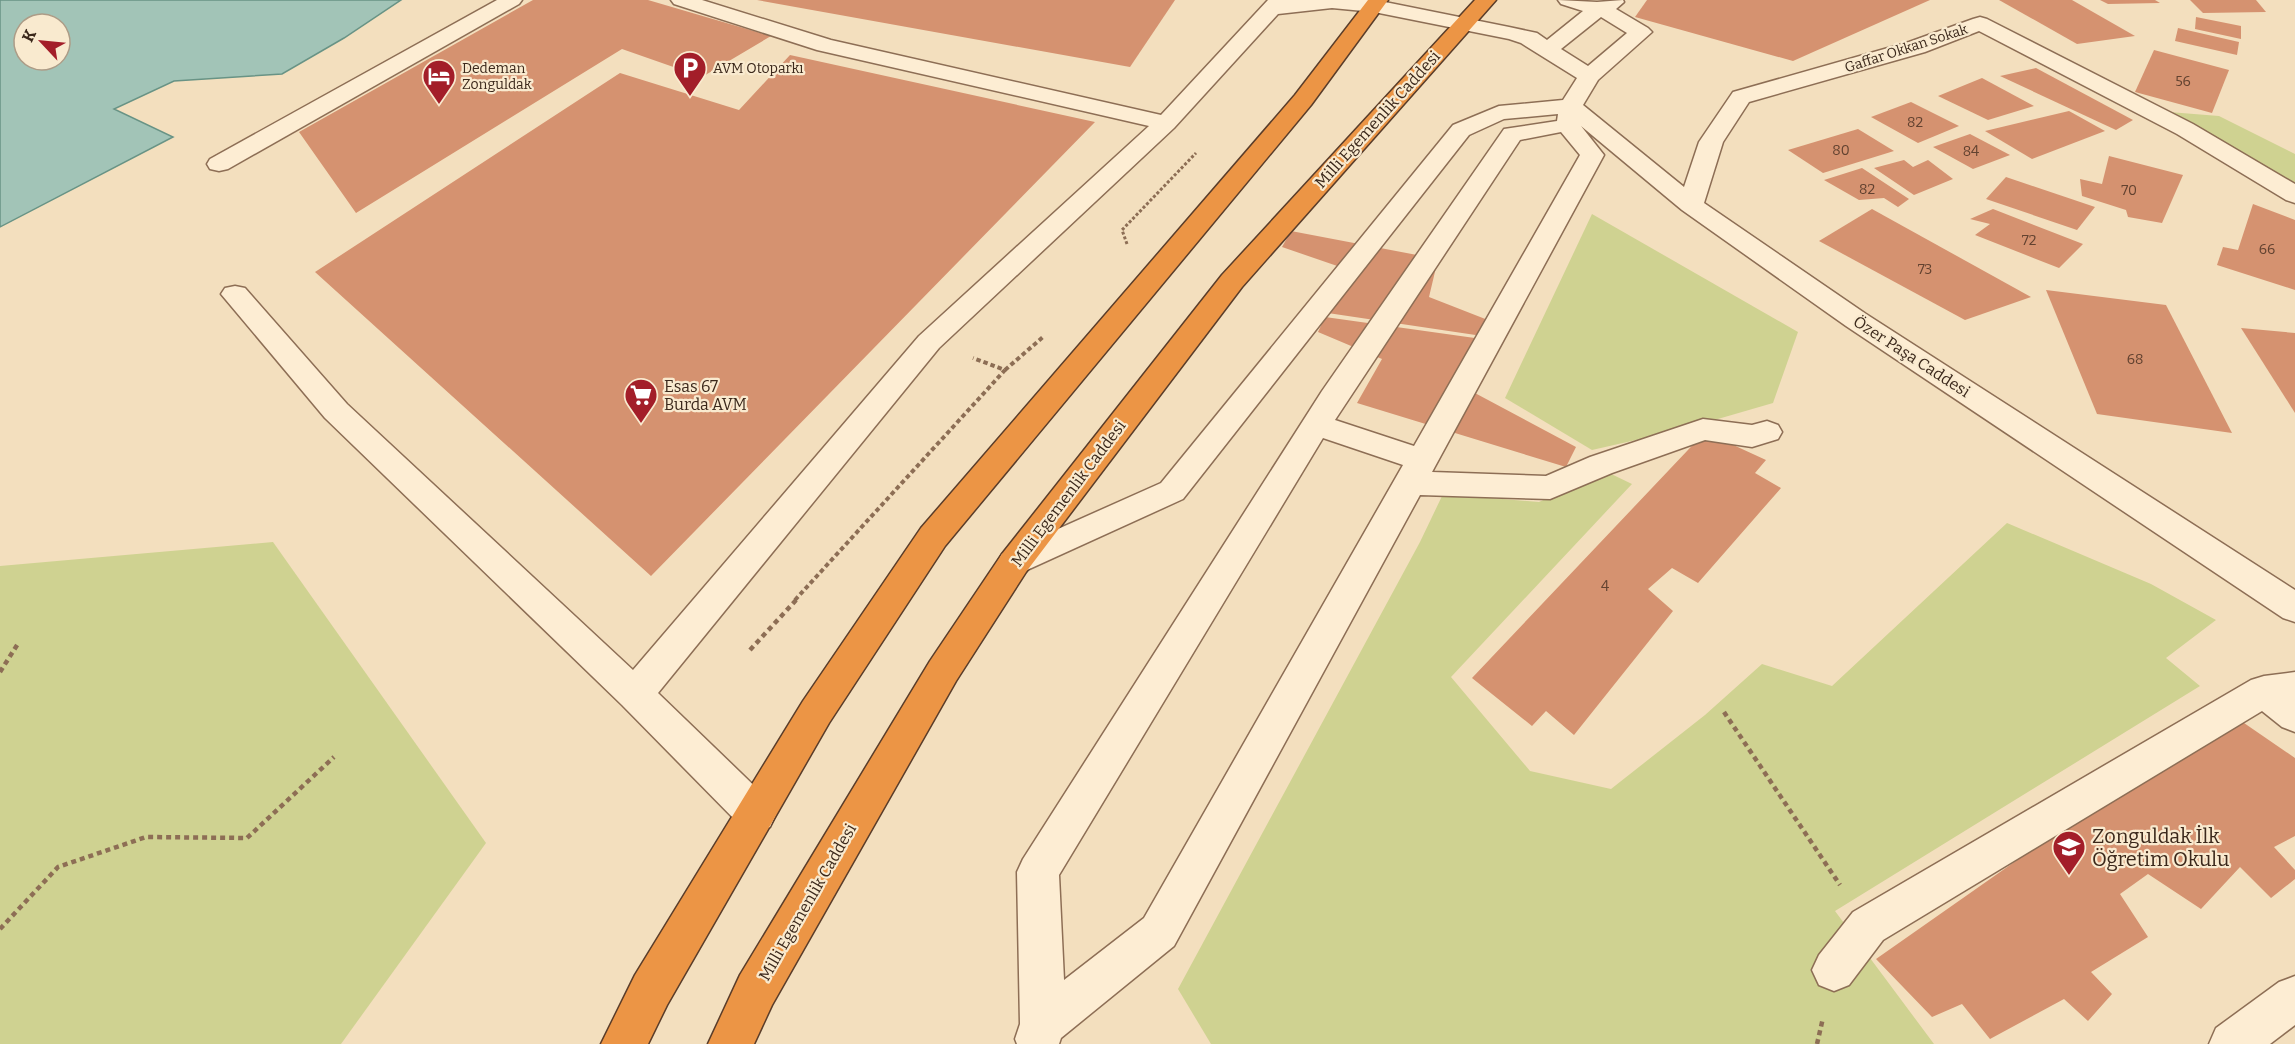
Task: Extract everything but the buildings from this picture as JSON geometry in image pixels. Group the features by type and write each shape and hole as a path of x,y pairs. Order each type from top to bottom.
{"highway":[{"name":"Milli Egemenlik Caddesi","path":"731,1044 756,990 943,671 1014,563 1232,281 1486,0"},
{"path":"624,1044 651,990 816,712 933,537 1303,100 1376,3"}],"street":[{"path":"219,164 512,0"},
{"path":"681,0 825,45 1166,123"},
{"path":"1040,1034 1038,872 1316,424 1512,134 1570,115 1589,76 1641,32 1608,4 1568,0"},
{"path":"635,694 929,342 1166,123 1276,4 1376,3 1529,38 1589,76"},
{"path":"1548,50 1608,4"},
{"name":"Gaffar Okkan Sokak","path":"1691,205 1711,142 1741,97 1917,47 1980,23 2186,129 2295,195"},
{"path":"1014,563 1172,490 1461,130 1499,113 1570,115"},
{"path":"1040,1034 1159,932 1592,155 1570,115"},
{"name":"Özer Paşa Caddesi","path":"1570,115 1691,205 1856,320 2295,608"},
{"path":"235,294 336,411 635,694 756,814"},
{"path":"1316,424 1416,471 1550,488 1601,465 1703,429 1752,435 1767,432"},
{"path":"1834,970 1868,926 2280,689 2295,716"},
{"path":"2232,1044 2295,998"}],"path":[{"path":"750,650 1005,370 929,342"},
{"path":"0,672 19,642"},
{"path":"1724,712 1868,926"},
{"path":"0,929 58,867 146,837 247,838 334,757"}],"green space":[{"path":"2169,112 2219,116 2295,154 2295,183 2241,156"},
{"path":"1592,214 1798,332 1773,403 1680,430 1592,450 1505,398"},
{"path":"1605,471 1632,484 1451,677 1530,771 1611,789 1705,715 1762,664 1832,686 2007,523 2151,584 2216,620 2166,658 2200,686 1835,911 1934,1044 1211,1044 1178,989 1420,542 1443,494 1539,502"},
{"path":"273,542 486,843 341,1044 0,1044 0,566"}],"shaded area":[{"path":"0,0 401,0 344,38 282,74 174,81 114,109 173,137 0,227"}],"place":[{"name":"AVM Otoparkı","path":"690,97"},
{"name":"Dedeman Zonguldak","path":"439,105"},
{"name":"Esas 67 Burda AVM","path":"641,424"},
{"name":"Zonguldak İlk Öğretim Okulu","path":"2069,876"}]}
